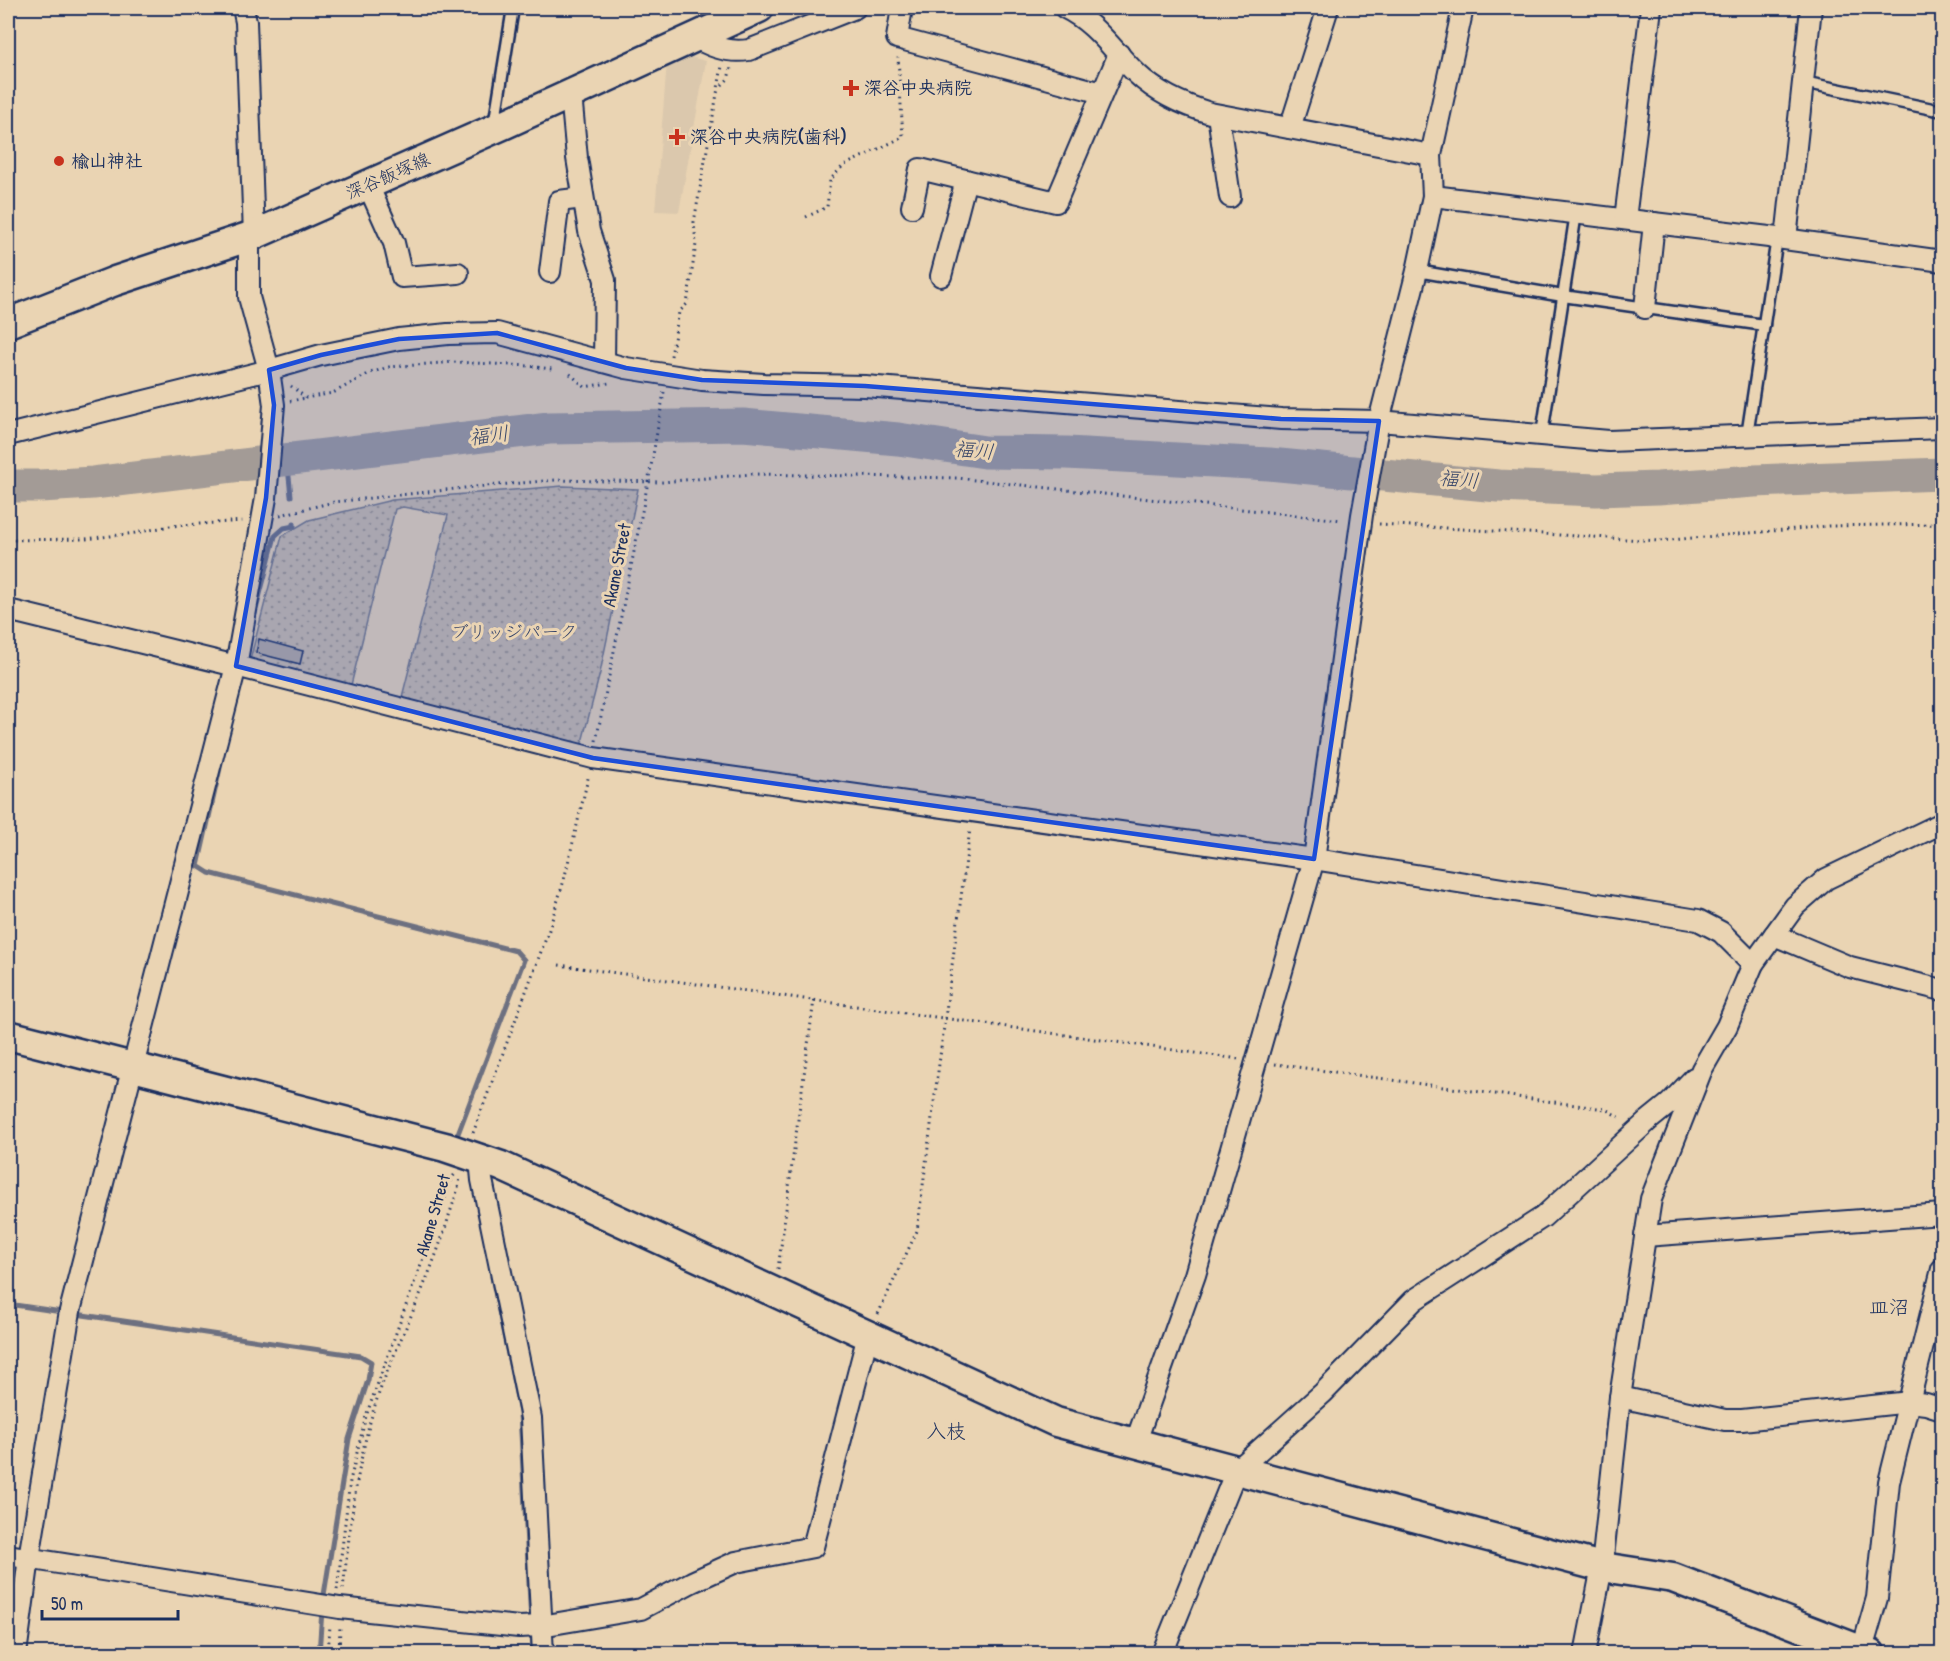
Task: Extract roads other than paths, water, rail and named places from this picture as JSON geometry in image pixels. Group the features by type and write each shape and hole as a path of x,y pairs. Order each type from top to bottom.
{"street":[{"path":"16,1653 29,1558 70,1311 236,666 266,498 279,404 249,297 251,236 246,22 243,8"},
{"name":"深谷飯塚線","path":"8,323 115,281 251,236 494,129 759,8"},
{"path":"695,37 718,49 749,50 855,8"},
{"path":"902,8 897,38 1102,93"},
{"path":"1065,8 1094,26 1139,75 1159,92 1186,106 1218,115 1431,155"},
{"path":"1290,128 1328,8"},
{"path":"1135,1444 1195,1275 1314,859 1362,519 1378,427 1433,196 1431,155 1463,8"},
{"path":"1625,219 1651,8"},
{"path":"1781,238 1811,8"},
{"path":"912,207 920,169 1056,202 1119,54"},
{"path":"571,94 577,158 589,231 605,280 604,362"},
{"path":"1218,115 1230,197"},
{"path":"941,276 966,180"},
{"path":"368,185 394,243 402,277 458,273"},
{"path":"1433,196 1781,238 1942,261"},
{"path":"550,272 559,201 584,198"},
{"path":"1645,308 1654,223"},
{"path":"8,435 321,355 399,339 487,333 496,333 667,376 702,380 865,386 1378,427 1542,434 1609,441 1942,428"},
{"path":"8,610 593,758 1314,859 1698,920 1721,932 1753,964"},
{"path":"1585,1653 1602,1566 1620,1397 1651,1199 1702,1069 1727,1026 1753,964 1795,906 1826,879 1942,823"},
{"path":"1774,935 1850,967 1942,990"},
{"path":"8,1035 445,1147 470,1156 532,1180 1056,1422 1602,1566 1673,1578 1866,1652 1876,1598 1886,1497 1942,1269"},
{"path":"1162,1653 1236,1471 1323,1393 1414,1300 1543,1217 1670,1103 1702,1069"},
{"path":"470,1156 482,1180 531,1418 543,1653"},
{"path":"1645,1236 1942,1214"},
{"path":"8,1555 340,1608 479,1623 542,1626 641,1609 736,1562 777,1552 813,1547 868,1335"},
{"path":"1620,1397 1725,1420 1910,1402 1942,1409"}],"lane":[{"path":"494,129 513,8"},
{"path":"1803,82 1942,111"},
{"path":"1542,434 1576,213"},
{"path":"1747,436 1764,325 1781,238"},
{"path":"1416,271 1563,296 1764,325"}],"waterway":[{"name":"福川","path":"8,486 93,483 549,428 743,425 898,439 985,452 1067,453 1269,464 1498,486 1596,490 1942,474"},
{"path":"287,458 291,496"},
{"path":"253,621 275,536 284,528 294,526 294,523"},
{"path":"220,768 198,866 209,873 516,951 524,960 457,1136"},
{"path":"492,1277 520,1413 531,1622"},
{"path":"8,1304 62,1312"},
{"path":"76,1314 361,1356 371,1362 368,1380 349,1439 323,1601"},
{"path":"319,1654 322,1610"},
{"path":"532,1631 533,1654"}],"place":[{"name":"深谷中央病院","path":"851,88"},
{"name":"深谷中央病院(歯科)","path":"677,137"},
{"name":"楡山神社","path":"59,161"}],"district":[{"name":"皿沼","path":"1889,1307"},
{"name":"入枝","path":"946,1431"}],"park label":[{"name":"ブリッジパーク","path":"514,632"}]}
